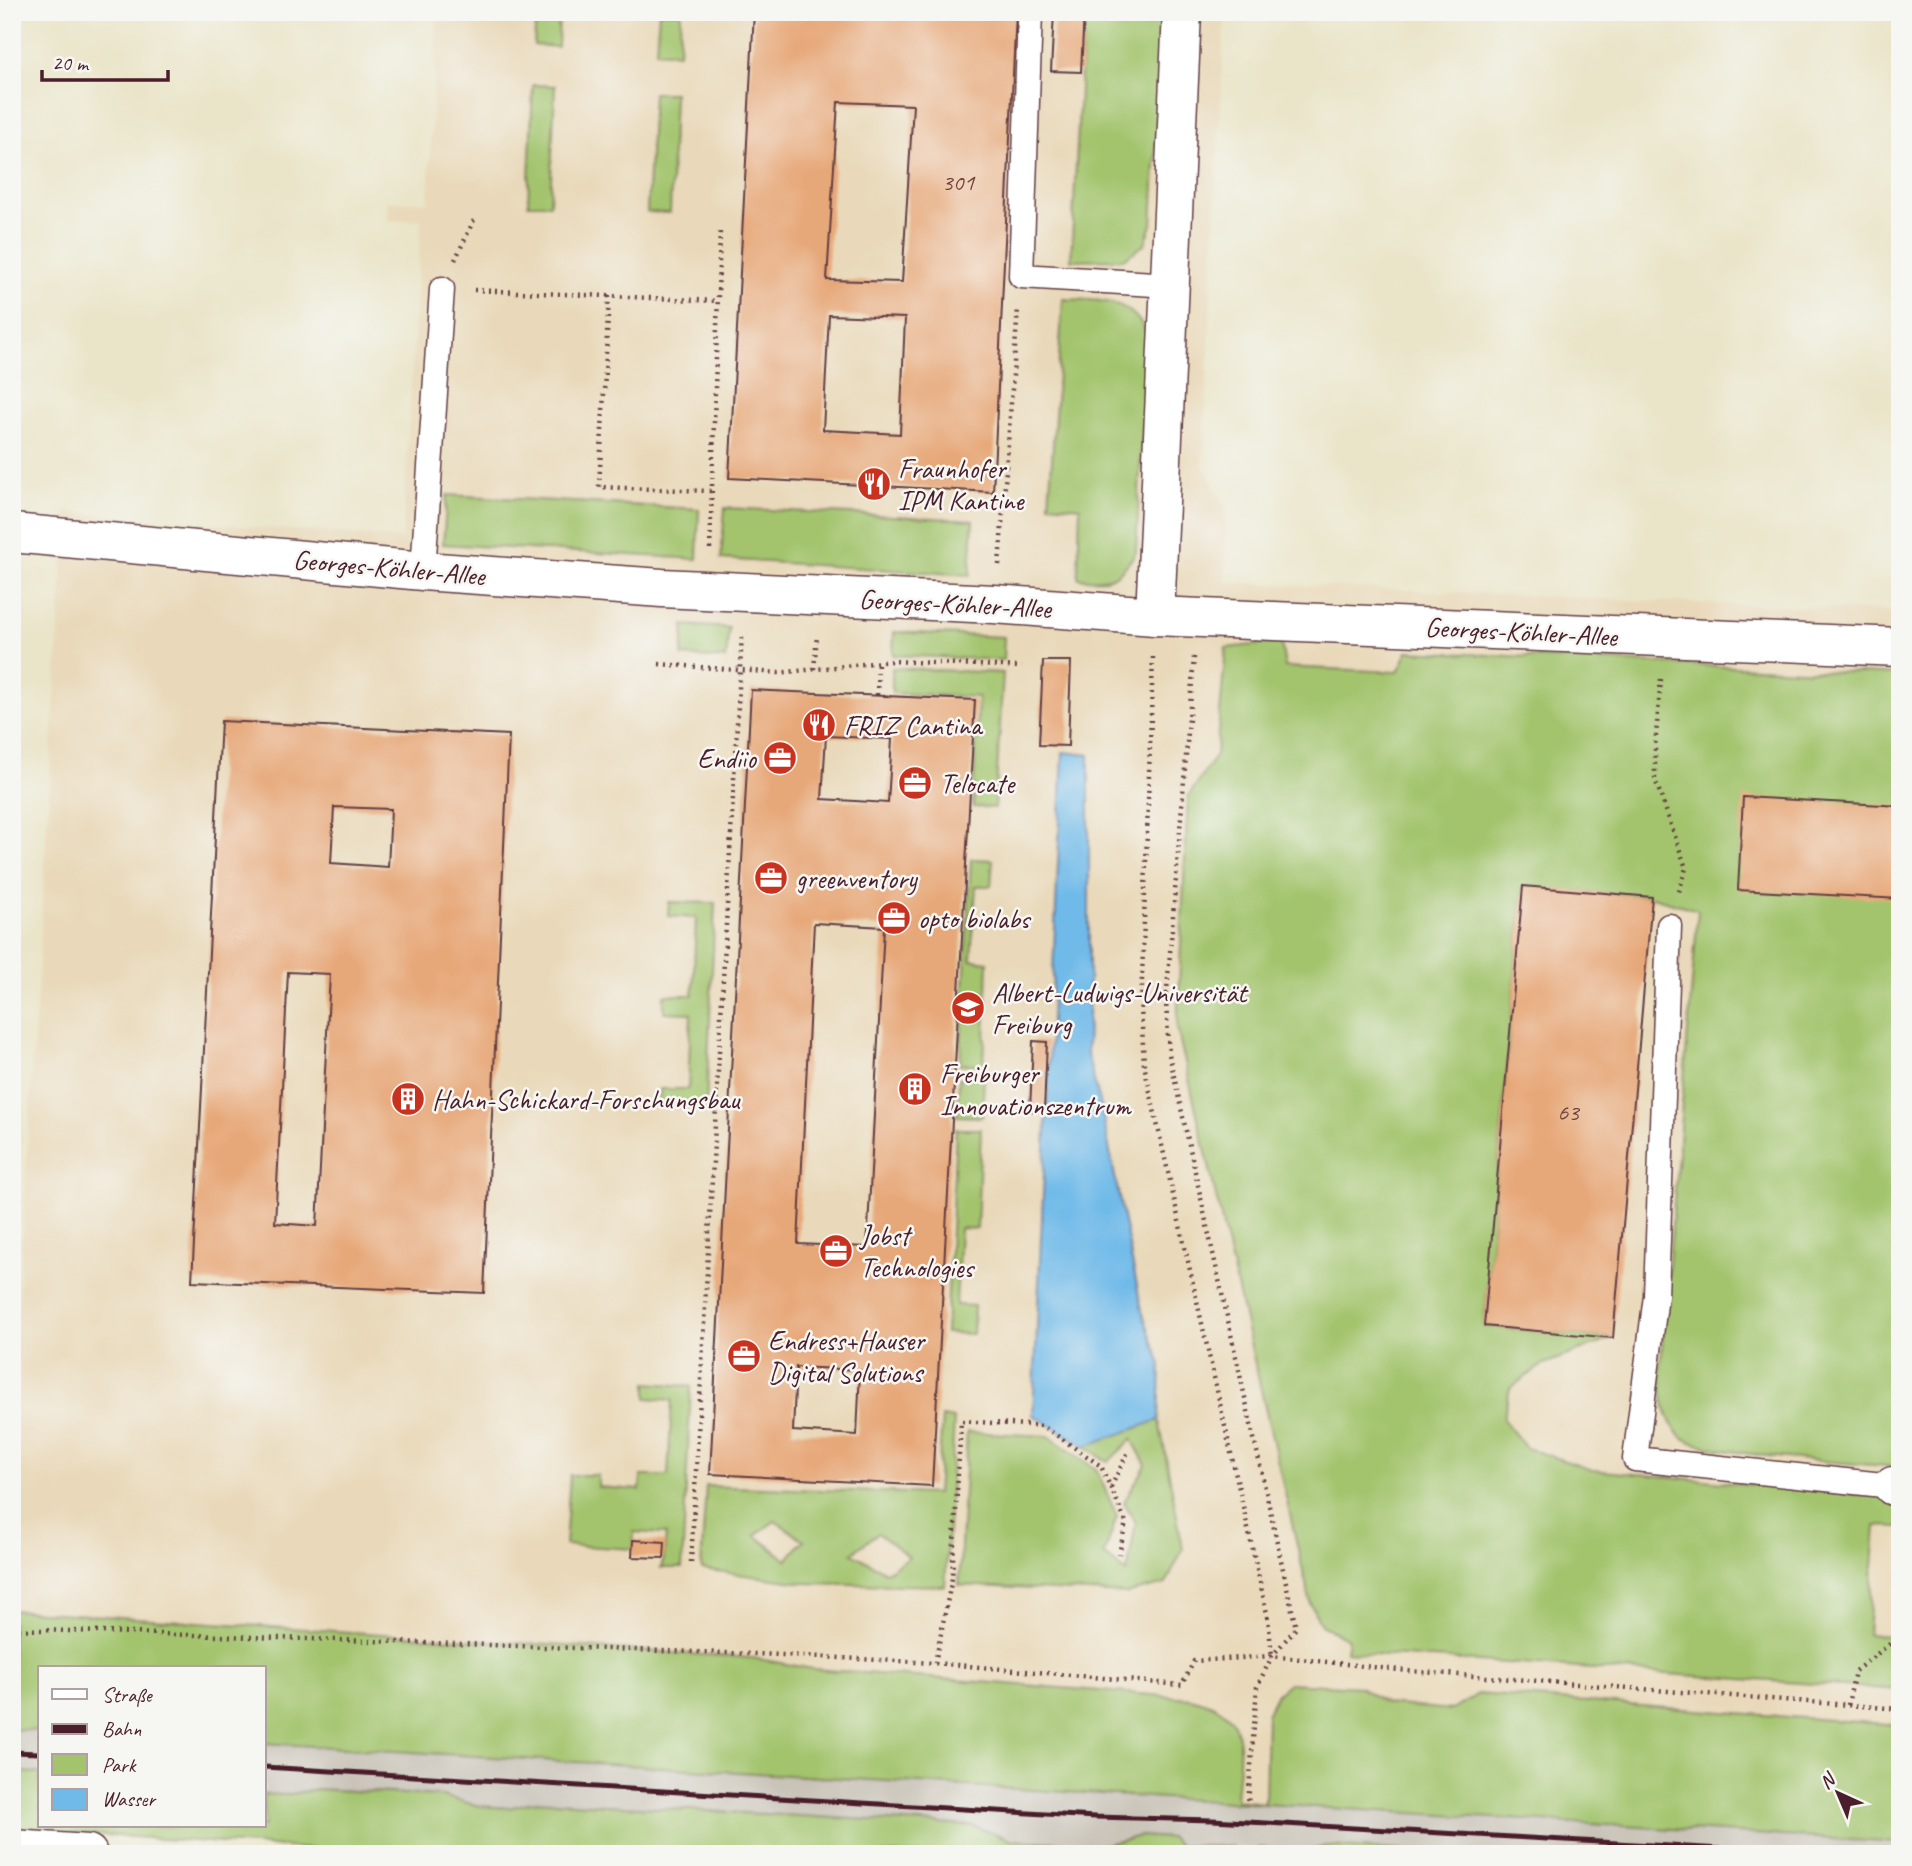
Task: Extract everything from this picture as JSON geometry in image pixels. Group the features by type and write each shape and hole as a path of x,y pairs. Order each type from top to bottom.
{"street":[{"path":"1155,616 1182,12"},
{"name":"Georges-Köhler-Allee","path":"12,533 423,571 726,592 994,604 1155,616 1900,647"},
{"path":"12,1849 88,1854"}],"lane":[{"path":"1030,12 1021,276 1171,285"},
{"path":"423,571 442,289"},
{"path":"1669,926 1656,1296 1635,1459 1896,1487"}],"path":[{"path":"474,220 442,289 718,301"},
{"path":"691,1562 740,670 712,491 720,231"},
{"path":"994,604 1000,559 1021,276"},
{"path":"609,296 599,487 712,491"},
{"path":"1155,616 1141,1007 1144,1065 1268,1618 1272,1656"},
{"path":"1198,617 1166,1002 1169,1054 1296,1628 1272,1656 1257,1687 1248,1804"},
{"path":"1655,637 1661,680 1655,779 1686,868 1669,926"},
{"path":"877,695 878,662"},
{"path":"659,664 778,673 878,662 1022,667"},
{"path":"935,1663 952,1578 961,1421 1044,1426 1101,1466 1126,1522 1119,1554"},
{"path":"1111,1488 1128,1452"},
{"path":"12,1629 757,1654 935,1663 1182,1685 1194,1661 1272,1656 1409,1671 1900,1709"},
{"path":"1848,1705 1855,1671 1900,1636"}],"shaded area":[{"name":"Albert-Ludwigs-Universität Freiburg","path":"437,12 1225,12 1203,465 1226,508 1225,582 1900,612 1900,1725 1478,1694 1452,1710 1386,1704 1359,1687 1267,1713 1266,1803 1236,1800 1240,1735 753,1658 12,1610 12,1404 66,512 402,539 421,220 388,221 387,201 428,202"},
{"path":"12,1729 38,1731 38,1773 12,1771"},
{"path":"266,1743 1900,1843 1900,1854 1456,1854 1325,1846 1308,1852 1178,1845 1140,1836 1102,1845 1013,1840 973,1826 536,1801 510,1808 479,1806 441,1796 317,1789 285,1795 266,1794"}],"green space":[{"path":"536,12 559,12 558,47 534,45"},
{"path":"659,12 681,12 679,53 656,51"},
{"path":"1084,12 1163,12 1152,225 1144,245 1123,259 1071,260"},
{"path":"533,85 555,86 550,204 528,204"},
{"path":"653,93 674,93 670,213 647,212"},
{"path":"1063,299 1100,301 1122,307 1132,313 1147,334 1136,552 1118,574 1098,580 1078,578 1080,507 1049,504"},
{"path":"447,495 699,509 697,559 443,544"},
{"path":"725,508 973,520 970,575 721,559"},
{"path":"684,625 729,628 726,659 682,656"},
{"path":"894,632 1004,637 1003,660 893,655"},
{"path":"1281,642 1285,667 1398,672 1408,651 1900,675 1900,1467 1784,1458 1718,1449 1694,1443 1681,1436 1667,1414 1660,1372 1698,910 1652,897 1523,887 1484,1326 1613,1338 1544,1364 1510,1388 1503,1419 1526,1448 1592,1470 1900,1498 1900,1527 1876,1526 1868,1634 1900,1637 1900,1690 1346,1652 1348,1639 1321,1625 1311,1605 1177,1028 1188,797 1216,755 1226,648"},
{"path":"892,668 1003,673 995,808 973,807 978,697 892,693"},
{"path":"971,859 993,860 991,886 976,886 971,960 988,962 984,1065 960,1064"},
{"path":"669,902 715,903 706,1108 659,1106 660,1089 688,1089 691,1013 664,1012 664,995 693,995 696,918 668,916"},
{"path":"959,1078 984,1078 982,1117 957,1116"},
{"path":"956,1129 981,1129 977,1229 960,1228 956,1305 974,1306 973,1334 946,1333"},
{"path":"647,1383 691,1386 682,1568 661,1568 666,1534 634,1532 633,1549 565,1545 570,1475 598,1475 598,1487 640,1490 641,1476 668,1476 672,1400 647,1398"},
{"path":"942,1417 954,1419 945,1586 803,1583 701,1569 706,1486 937,1494","holes":["775,1521 804,1540 787,1560 755,1535","878,1533 909,1557 886,1572 852,1553"]},
{"path":"1159,1420 1183,1549 1166,1584 1126,1594 959,1585 967,1432 1048,1436 1096,1469 1117,1516 1104,1555 1127,1573 1136,1523 1124,1502 1146,1465 1132,1439 1108,1462 1085,1446"},
{"path":"12,1610 753,1658 813,1669 1191,1698 1218,1708 1228,1716 1234,1726 1239,1750 1236,1800 1265,1803 1267,1713 1277,1693 1289,1683 1360,1687 1386,1704 1452,1710 1478,1694 1900,1725 1900,1843 266,1743 266,1666 38,1666 38,1731 12,1729"},
{"path":"12,1772 38,1773 38,1828 266,1828 266,1794 285,1795 317,1789 442,1796 479,1806 509,1808 536,1801 973,1826 1013,1840 1102,1845 1140,1836 1170,1838 1179,1845 1232,1847 1231,1854 389,1854 12,1829"},
{"path":"1325,1846 1456,1854 1261,1854 1259,1848 1308,1852"}],"water":[{"path":"1063,752 1089,755 1087,1055 1100,1102 1142,1311 1161,1365 1159,1420 1085,1446 1033,1415"}],"building":[{"path":"754,12 1016,12 993,492 729,478","holes":["838,102 913,105 902,282 827,280","829,315 905,318 900,434 823,430"]},
{"path":"1054,12 1084,12 1081,72 1051,71"},
{"path":"1043,661 1071,661 1068,746 1039,745"},
{"name":"Freiburger Innovationszentrum","path":"751,690 975,700 932,1486 710,1474","holes":["826,736 892,739 888,803 822,799","814,923 884,927 867,1247 798,1244","796,1367 860,1370 857,1435 793,1431"]},
{"name":"Hahn-Schickard-Forschungsbau","path":"221,721 509,735 484,1293 192,1281","holes":["334,807 391,809 388,867 331,863","288,972 330,974 317,1226 275,1223"]},
{"path":"1743,797 1900,806 1900,899 1738,890"},
{"path":"1523,886 1652,897 1613,1338 1484,1326"},
{"path":"1033,1041 1047,1042 1044,1112 1030,1111"},
{"path":"633,1540 665,1542 664,1558 632,1557"}],"railway":[{"path":"12,1752 38,1753"},
{"path":"266,1767 1095,1817 1212,1820 1812,1854"}],"place":[{"name":"Fraunhofer IPM Kantine","path":"874,484"},
{"name":"FRIZ Cantina","path":"819,725"},
{"name":"Endiio","path":"780,758"},
{"name":"Telocate","path":"915,783"},
{"name":"greenventory","path":"771,878"},
{"name":"opto biolabs","path":"894,918"},
{"name":"Albert-Ludwigs-Universität Freiburg","path":"968,1008"},
{"name":"Freiburger Innovationszentrum","path":"915,1089"},
{"name":"Hahn-Schickard-Forschungsbau","path":"408,1099"},
{"name":"Jobst Technologies","path":"836,1251"},
{"name":"Endress+Hauser Digital Solutions","path":"744,1356"}]}
